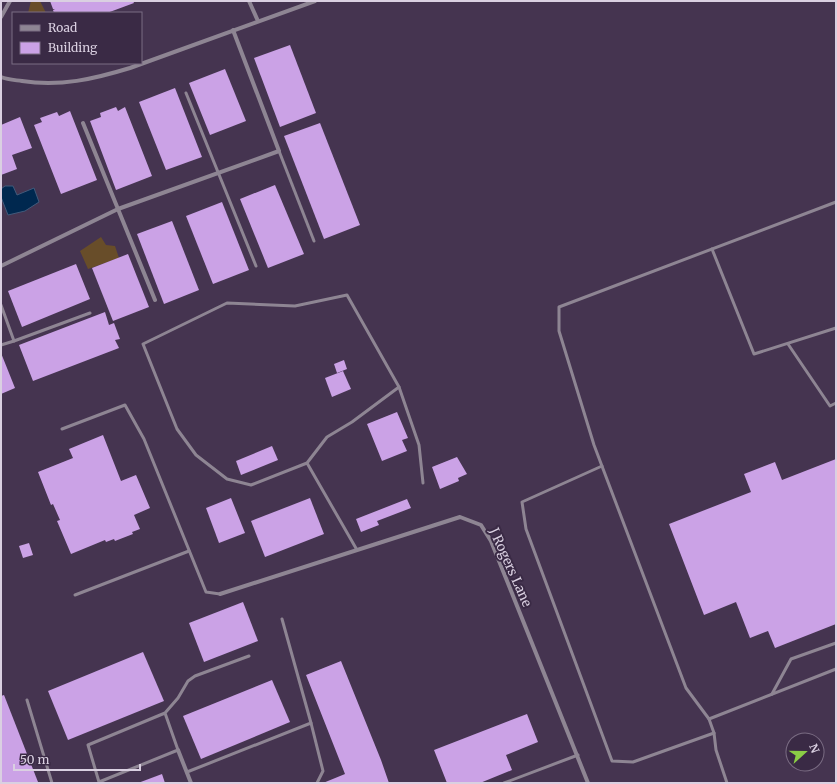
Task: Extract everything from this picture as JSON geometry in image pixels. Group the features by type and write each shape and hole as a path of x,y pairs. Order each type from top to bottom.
{"street":[{"path":"1,17 2,10 10,1"},
{"path":"249,1 258,21"},
{"path":"142,64 315,1"},
{"path":"1,266 118,209 279,152 233,30"},
{"path":"1,77 54,84 95,78 141,64"},
{"path":"83,124 154,300"},
{"name":"J Rogers Lane","path":"220,594 460,517 481,525 491,541 588,783"},
{"path":"178,750 191,783"}],"lane":[{"path":"186,93 256,266"},
{"path":"279,152 314,241"},
{"path":"727,783 716,750 714,733 709,719 686,688 602,466 559,331 559,308 836,202"},
{"path":"712,249 754,354 836,328"},
{"path":"399,387 352,422 327,437 307,464 251,485 227,479 196,455 177,429 143,344 227,303 295,306 347,295 399,387 419,445 423,483"},
{"path":"1,305 14,341"},
{"path":"1,346 90,312"},
{"path":"788,344 830,406 836,403"},
{"path":"62,429 125,405 144,439 206,592 220,594"},
{"path":"307,464 357,550"},
{"path":"602,466 522,502 526,529 612,761 633,762 714,733"},
{"path":"74,595 189,551"},
{"path":"282,619 323,771 317,783"},
{"path":"772,694 791,659 836,642"},
{"path":"165,713 178,750 99,782 88,746 165,713 178,698 188,681 195,676 249,656"},
{"path":"709,719 836,669"},
{"path":"27,700 52,783"},
{"path":"187,772 311,724"},
{"path":"504,783 578,755"}],"shaded area":[{"path":"31,1 40,1 46,12 28,12"},
{"path":"101,237 106,245 115,246 119,258 88,269 80,251"}],"water":[{"path":"5,186 13,186 17,195 34,188 39,202 25,211 8,215 1,197 1,189"}],"building":[{"path":"50,1 133,1 134,3 110,12 54,12 53,10 55,9 53,9"},
{"path":"290,45 316,113 280,127 254,58"},
{"path":"225,69 246,121 210,135 189,83"},
{"path":"175,88 202,157 166,170 139,102"},
{"path":"116,107 118,111 125,107 152,176 116,190 90,121 101,117 100,113"},
{"path":"70,111 97,180 61,194 34,125 42,122 40,118 57,112 59,116"},
{"path":"20,117 32,148 12,155 17,169 1,175 1,125"},
{"path":"320,123 360,225 324,239 284,136"},
{"path":"275,185 304,254 268,268 240,199"},
{"path":"222,202 249,270 213,284 186,216"},
{"path":"172,221 199,290 164,304 137,234"},
{"path":"128,254 149,307 113,321 92,268"},
{"path":"76,264 90,299 22,327 8,291"},
{"path":"105,312 109,325 114,323 120,339 115,340 119,348 33,381 19,345"},
{"path":"1,353 15,388 1,394"},
{"path":"344,360 347,369 337,373 334,364"},
{"path":"343,371 351,389 332,397 325,378"},
{"path":"397,412 408,438 402,440 407,451 382,461 367,424"},
{"path":"103,435 121,481 136,475 150,508 134,515 140,529 132,532 133,534 115,541 114,539 106,542 105,540 71,554 57,521 60,520 53,504 51,505 38,472 73,458 69,449"},
{"path":"272,446 278,460 241,475 236,461"},
{"path":"457,457 467,474 458,478 459,481 440,489 432,467"},
{"path":"836,459 836,624 775,648 768,631 750,638 736,602 704,615 669,524 751,492 744,474 775,462 782,480"},
{"path":"231,498 245,533 219,543 206,508"},
{"path":"310,498 324,534 265,557 251,521"},
{"path":"407,499 411,508 377,521 379,525 361,532 356,519"},
{"path":"29,543 33,555 23,558 19,546"},
{"path":"243,602 258,641 204,662 189,623"},
{"path":"143,652 164,701 68,740 48,691"},
{"path":"341,661 389,783 323,783 345,774 306,675"},
{"path":"272,680 290,722 201,759 183,716"},
{"path":"4,695 38,782 36,783 1,783 1,696"},
{"path":"527,714 538,742 506,755 512,770 480,783 447,783 434,750"},
{"path":"162,774 165,783 138,783"}]}
